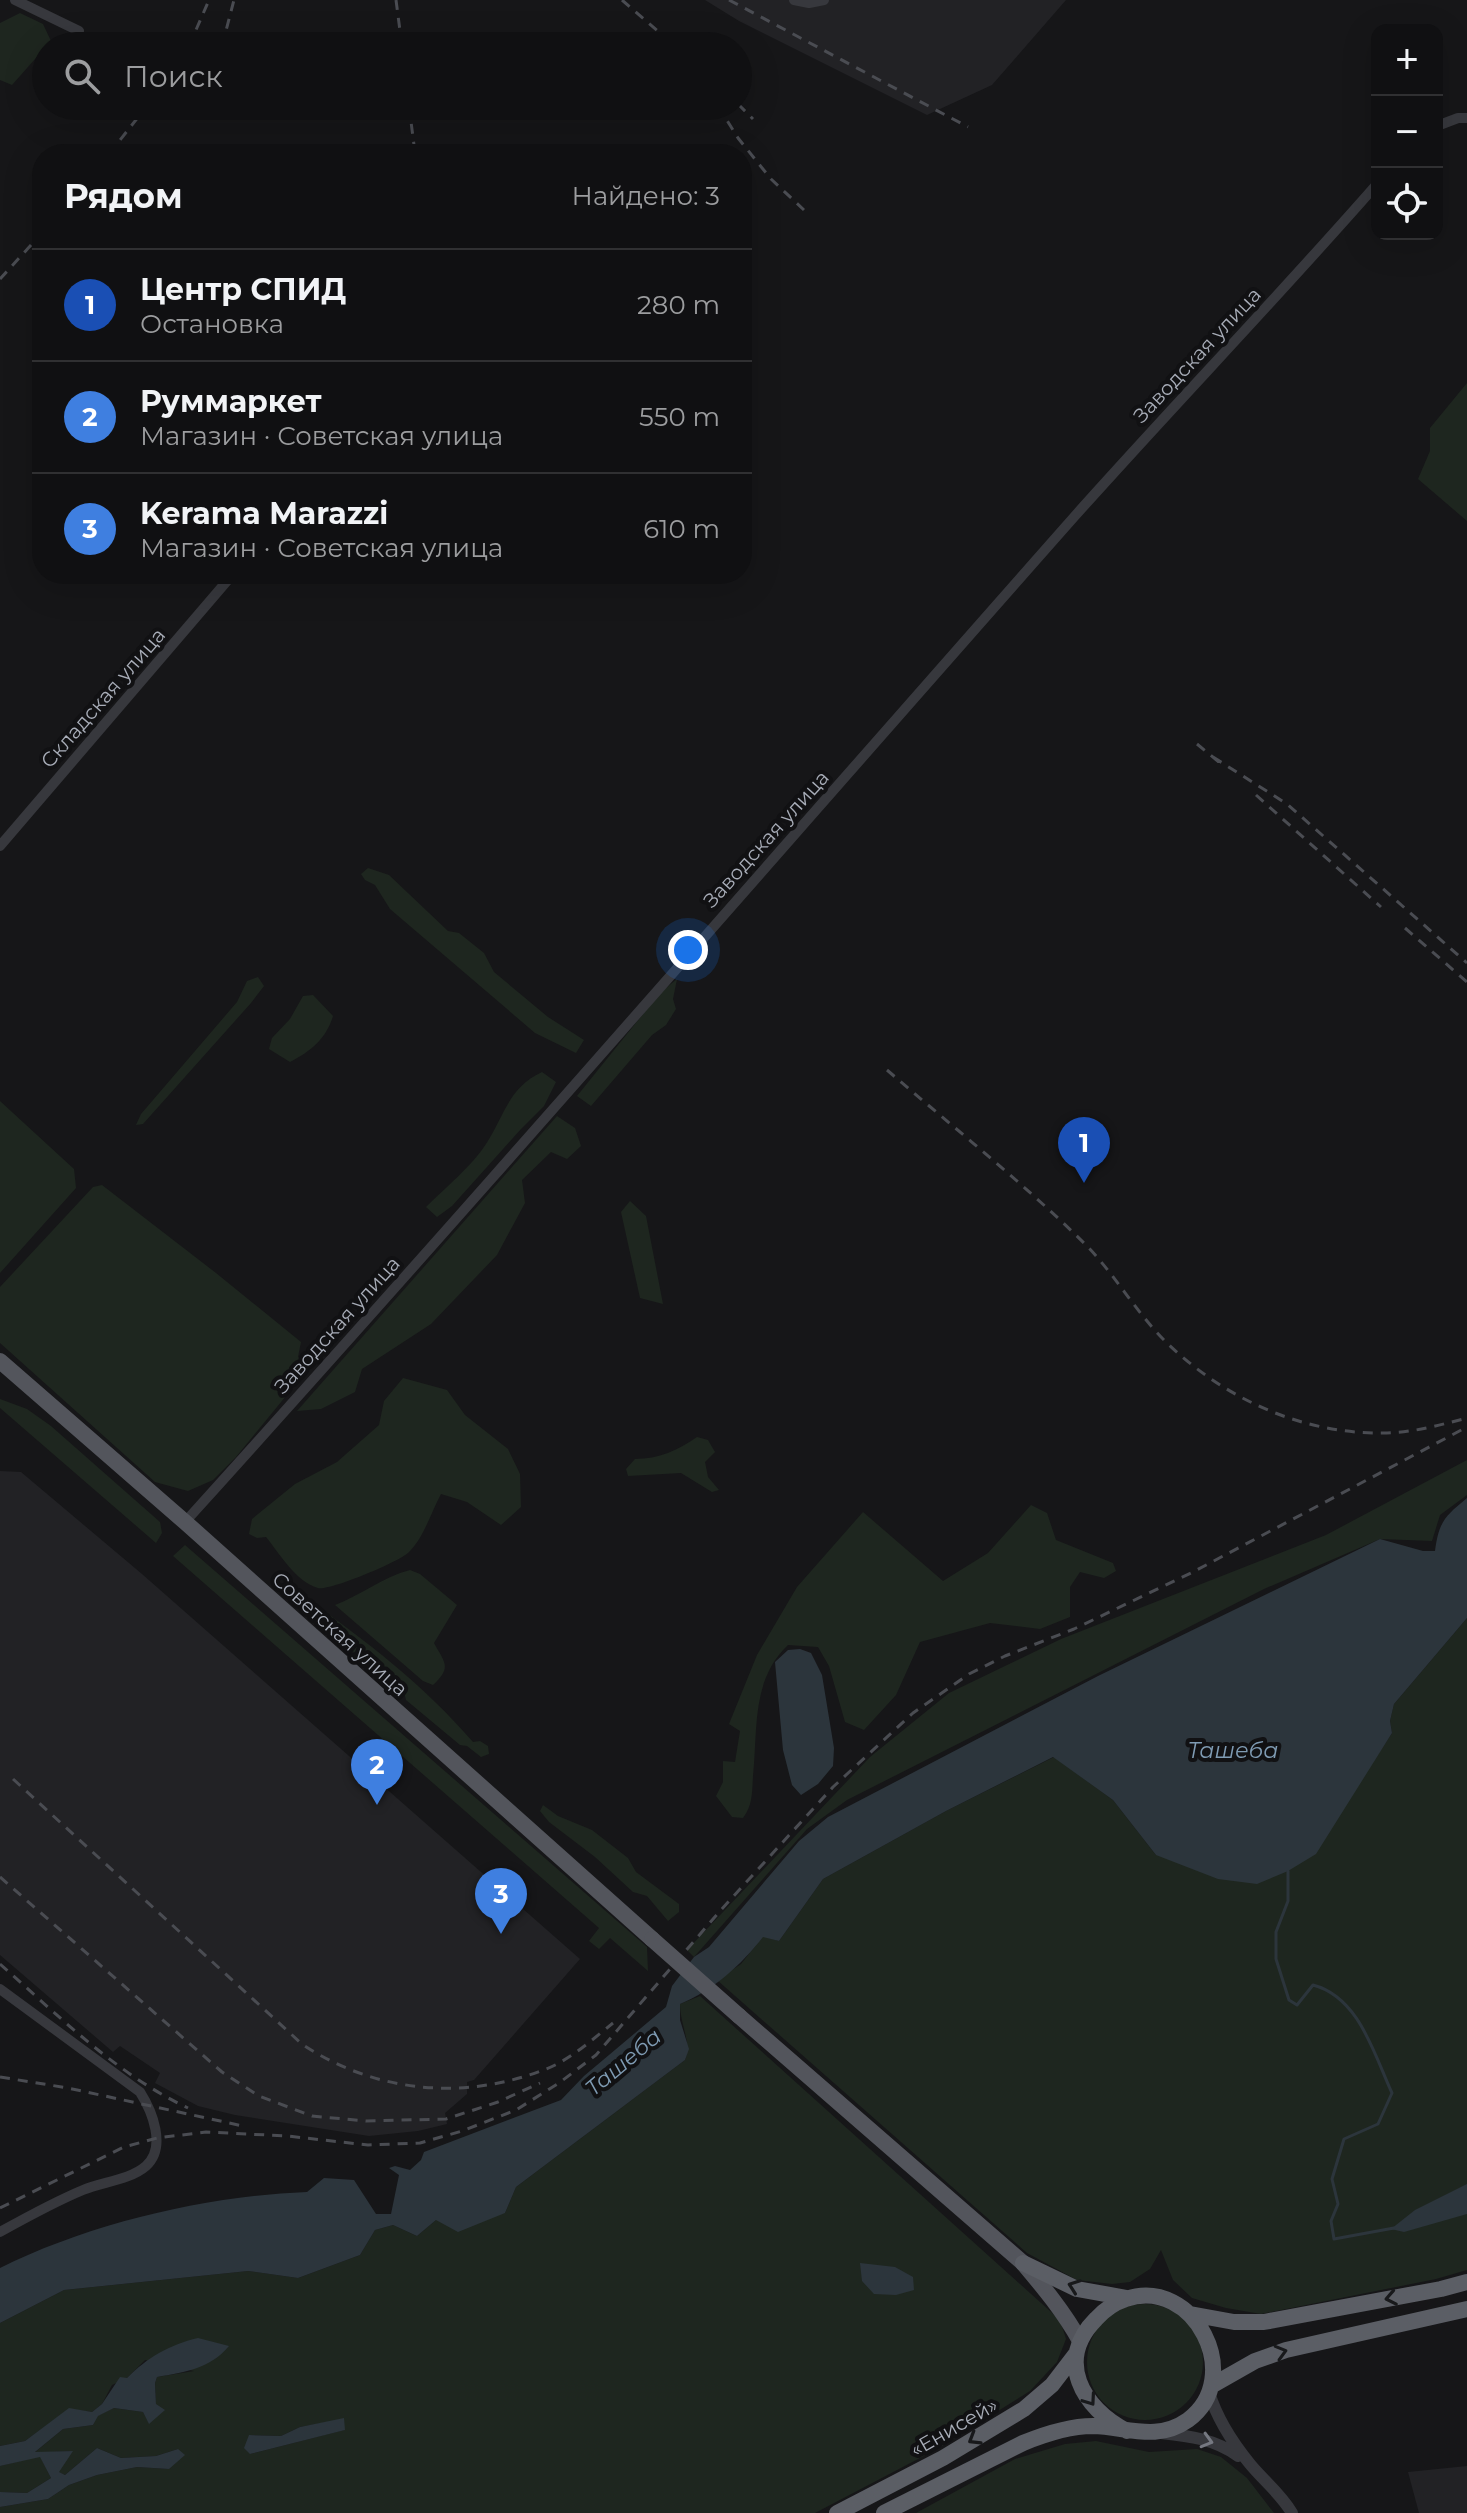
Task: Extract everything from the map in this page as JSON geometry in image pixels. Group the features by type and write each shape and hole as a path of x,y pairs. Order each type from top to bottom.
{"highway":[{"path":"1023,2263 1077,2289 1129,2298 1159,2298 1190,2314 1234,2322 1264,2322 1467,2282"},
{"name":"«Енисей»","path":"837,2513 943,2458 1024,2409 1052,2385 1078,2348 1087,2327 1102,2312 1129,2298"},
{"path":"1210,2389 1255,2361 1277,2353 1467,2309"},
{"path":"884,2513 1040,2436 1075,2427 1095,2426 1158,2433 1189,2419 1201,2407 1210,2389 1214,2366 1211,2347 1190,2314"},
{"path":"1078,2348 1076,2371 1087,2398 1109,2422 1127,2431"}],"main road":[{"name":"Советская улица","path":"0,1361 739,2016 1023,2263 1069,2322 1078,2348"}],"street":[{"path":"15,0 79,31"},
{"path":"794,0 809,3 824,0"},
{"path":"1443,124 1467,118"},
{"name":"Заводская улица","path":"185,1522 524,1145 718,920 1120,466 1371,191"},
{"name":"Складская улица","path":"0,846 224,584"},
{"path":"0,1989 140,2092 149,2107 157,2138 155,2151 147,2165 83,2190 0,2232"},
{"path":"1210,2389 1215,2410 1227,2433 1292,2513"},
{"path":"1158,2433 1203,2438 1250,2465"}],"shaded area":[{"path":"705,0 1066,0 992,85 927,115 739,21"},
{"path":"20,13 43,24 47,32 32,32 32,62 12,85 0,80 0,23"},
{"path":"1467,383 1467,521 1418,479 1430,451 1430,428"},
{"path":"368,868 389,875 448,931 459,933 484,953 494,972 548,1017 584,1040 576,1053 535,1033 390,909 375,885 361,874"},
{"path":"258,977 264,986 251,1003 143,1124 136,1125 141,1114 237,1002 247,981"},
{"path":"677,979 673,999 676,1009 666,1025 652,1035 591,1106 577,1096 660,993"},
{"path":"313,995 333,1016 317,1044 290,1062 269,1049 272,1038 290,1019 303,996"},
{"path":"542,1072 556,1082 544,1106 452,1206 437,1217 426,1207 480,1152 514,1094"},
{"path":"0,1101 74,1169 76,1188 0,1273"},
{"path":"557,1116 575,1128 581,1146 567,1159 551,1152 522,1180 525,1203 497,1255 431,1324 362,1369 355,1392 321,1409 297,1411"},
{"path":"102,1185 301,1342 298,1357 304,1374 236,1457 213,1480 188,1491 155,1482 0,1343 0,1287 93,1187"},
{"path":"630,1201 646,1216 663,1304 640,1298 621,1212"},
{"path":"403,1378 447,1390 465,1415 508,1449 520,1474 521,1507 501,1525 467,1502 441,1494 423,1532 408,1553 349,1581 318,1588 302,1579 266,1537 257,1538 249,1534 252,1519 295,1484 337,1462 379,1425 384,1401"},
{"path":"0,1399 27,1409 51,1426 160,1522 162,1533 156,1543 0,1408"},
{"path":"697,1437 708,1440 715,1452 705,1462 708,1477 719,1490 712,1492 681,1473 628,1476 626,1469 635,1459 668,1453"},
{"path":"1467,1460 1467,1495 1440,1515 1432,1541 1380,1539 1264,1589 847,1800 807,1829 694,1957 687,1950 870,1757 949,1693 1061,1639 1326,1535"},
{"path":"0,1471 21,1472 142,1574 580,1959 474,2080 467,2082 467,2094 445,2113 447,2124 418,2131 369,2136 235,2115 198,2106 155,2083 160,2073 120,2046 113,2052 0,1955"},
{"path":"1031,1505 1047,1513 1056,1540 1113,1563 1116,1571 1104,1578 1080,1572 1070,1587 1070,1617 1040,1629 990,1623 920,1642 896,1695 864,1730 845,1722 829,1666 818,1647 788,1645 776,1659 762,1689 749,1808 743,1818 732,1817 716,1796 723,1782 723,1761 735,1762 740,1731 729,1724 757,1655 797,1587 863,1512 943,1581 988,1553"},
{"path":"185,1545 647,1947 648,1971 610,1938 599,1949 589,1941 599,1928 173,1556"},
{"path":"410,1570 420,1574 457,1605 434,1643 445,1669 433,1685 423,1681 335,1605"},
{"path":"303,1596 392,1664 434,1701 473,1742 480,1741 488,1746 489,1754 481,1757 467,1746 460,1745 406,1700 404,1692 384,1682 359,1653 347,1650 317,1618 304,1612 297,1604"},
{"path":"1467,1618 1467,2270 1261,2314 1192,2298 1173,2280 1161,2250 1150,2269 1130,2282 1112,2284 1077,2280 1027,2253 717,1980 741,1964 763,1936 779,1941 823,1879 946,1811 1054,1757 1113,1800 1156,1855 1354,1791 1392,1733 1390,1721 1394,1704"},
{"path":"543,1805 558,1816 592,1830 628,1858 636,1872 679,1904 679,1912 668,1921 647,1896 633,1892 595,1857 549,1822 540,1811"},
{"path":"700,1996 1060,2320 1066,2339 1057,2362 1030,2391 939,2448 815,2513 0,2513 0,2507 48,2499 69,2485 97,2475 137,2467 169,2469 178,2449 156,2456 121,2458 97,2448 65,2475 58,2472 72,2451 34,2453 63,2429 93,2425 97,2416 114,2408 143,2412 149,2423 156,2404 157,2377 194,2371 145,2360 127,2378 112,2385 102,2404 92,2412 69,2409 25,2441 0,2446 0,2323 64,2290 248,2271 298,2278 360,2255 375,2230 393,2225 417,2236 436,2220 505,2213 516,2187 685,2060 687,2047 680,2004","holes":["344,2419 344,2430 250,2454 249,2435 281,2436 300,2427"]},
{"path":"1145,2304 1167,2308 1186,2321 1199,2340 1203,2362 1199,2384 1186,2403 1167,2416 1145,2420 1123,2416 1104,2403 1091,2384 1087,2362 1091,2340 1104,2321 1123,2308"},
{"path":"1096,2441 1149,2452 1197,2449 1221,2457 1247,2478 1274,2513 916,2513 1015,2459 1065,2444"},
{"path":"40,2456 51,2478 27,2493 0,2492 0,2466"},
{"path":"1467,2466 1467,2513 1419,2513 1408,2472"}],"water":[{"name":"Ташеба","path":"1467,1498 1467,1618 1394,1704 1390,1721 1392,1733 1316,1854 1288,1871 1257,1884 1218,1879 1156,1855 1113,1800 1053,1757 946,1811 823,1879 779,1941 763,1937 726,1976 680,2004 680,2020 689,2049 685,2060 516,2187 505,2213 458,2232 436,2220 417,2236 393,2225 375,2230 360,2255 298,2278 248,2271 64,2290 0,2323 0,2268 110,2225 229,2199 307,2192 324,2178 354,2180 376,2214 391,2214 399,2175 389,2168 395,2166 410,2170 421,2160 424,2152 561,2100 584,2076 666,2007 672,1986 694,1957 709,1947 799,1841 828,1817 1098,1676 1380,1539 1423,1551 1435,1551 1444,1521"},
{"path":"800,1649 811,1653 822,1675 834,1748 833,1766 818,1784 801,1795 792,1785 783,1750 775,1662 788,1650"},
{"path":"1467,2184 1467,2214 1404,2232 1391,2229 1415,2210"},
{"path":"860,2263 895,2267 913,2277 914,2290 896,2295 874,2294 862,2281"},
{"path":"198,2338 229,2346 205,2365 157,2377 156,2404 165,2410 149,2424 143,2412 114,2408 98,2416 93,2425 63,2429 35,2452 73,2451 59,2472 65,2475 97,2448 121,2458 156,2456 178,2449 185,2455 169,2469 137,2467 97,2475 69,2485 48,2499 0,2507 0,2492 27,2493 51,2478 40,2457 0,2466 0,2446 25,2441 69,2408 92,2412 102,2404 120,2377 127,2378 168,2348"},
{"path":"344,2418 345,2430 250,2454 244,2448 249,2435 281,2436 300,2427"}],"waterway":[{"path":"1288,1871 1288,1901 1276,1932 1276,1959 1289,2000 1297,2005 1313,1985 1329,1991 1342,2001 1363,2029 1392,2093 1378,2124 1344,2139 1332,2179 1338,2204 1331,2221 1334,2239 1394,2228"}],"railway":[{"path":"195,32 209,0"},
{"path":"226,32 234,0"},
{"path":"396,0 400,32"},
{"path":"622,0 659,32"},
{"path":"729,0 968,127"},
{"path":"117,144 136,120"},
{"path":"411,120 414,144"},
{"path":"727,120 743,144"},
{"path":"752,155 771,179 804,210"},
{"path":"0,279 32,244"},
{"path":"1197,744 1220,763"},
{"path":"1213,757 1287,804 1467,963"},
{"path":"1256,795 1381,907"},
{"path":"1405,928 1467,982"},
{"path":"887,1070 1060,1220 1105,1267 1165,1341 1212,1380 1265,1409 1322,1427 1352,1432 1405,1432 1467,1418"},
{"path":"0,2208 124,2147 157,2138 206,2132 287,2136 368,2145 420,2143 516,2110 596,2055 720,1911 833,1787 913,1713 969,1674 1074,1629 1191,1573 1467,1427"},
{"path":"13,1779 303,2045 361,2074 422,2087 484,2086 555,2065 613,2023"},
{"path":"0,1877 222,2072 259,2096 312,2116 366,2121 446,2119 498,2102 540,2083"},
{"path":"0,1964 112,2061 188,2108"},
{"path":"0,2077 68,2088 243,2126"}],"place":[{"name":"Центр СПИД","path":"1084,1183"},
{"name":"Руммаркет","path":"377,1805"},
{"name":"Kerama Marazzi","path":"501,1934"}]}
